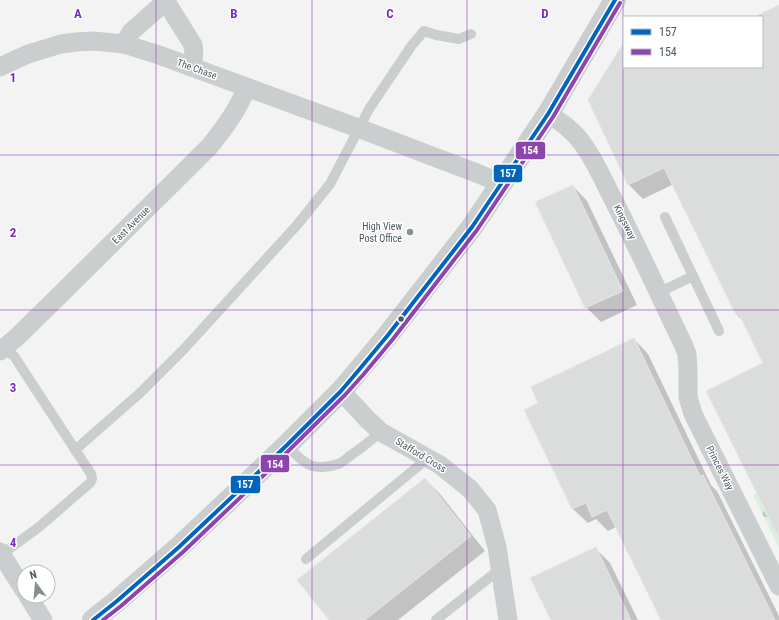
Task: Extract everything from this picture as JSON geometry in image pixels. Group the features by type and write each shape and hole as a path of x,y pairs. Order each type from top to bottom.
{"main road":[{"path":"93,620 179,547 287,445 341,391 383,341 442,267 502,184 548,114 609,2"}],"street":[{"path":"124,44 131,32 165,1 193,45 194,55 192,68"},
{"name":"The Chase","path":"0,67 28,54 62,44 92,41 124,44 358,128 502,184"},
{"name":"East Avenue","path":"1,349 70,286 209,147 236,111 243,99 247,87"},
{"name":"Kingsway","path":"548,114 571,130 583,143 592,157 683,344"},
{"name":"Princes Way","path":"683,344 688,370 688,397 693,414 779,586"},
{"name":"Stafford Cross","path":"341,391 381,432 440,465 470,489 487,510 497,547 508,620"},
{"path":"1,554 16,577"},
{"path":"33,604 43,620"}],"lane":[{"path":"75,450 140,393 184,349 298,226 330,184 369,109 412,45 424,31 436,35 459,38 471,34"},
{"path":"665,217 719,332"},
{"path":"658,293 693,276"},
{"path":"1,349 14,356 92,479 90,483 39,527 1,554"},
{"path":"287,445 297,456 308,464 321,467 331,466 340,463 381,432"},
{"path":"306,559 428,458"},
{"path":"436,620 500,569"}],"green space":[{"path":"757,494 779,538 779,548 753,495"}],"building":[{"path":"779,5 779,538 706,391 763,363 739,314 736,315 664,168 628,185 588,100 623,44 623,68 763,68 762,13"},
{"path":"573,185 623,291 585,308 535,202"},
{"path":"634,338 700,476 703,475 775,620 661,620 607,510 592,517 586,503 572,509 524,410 538,403 531,387"},
{"path":"425,478 471,536 365,620 329,620 297,580"},
{"path":"596,547 631,620 551,620 530,578"}],"transit line":[{"name":"157","path":"93,620 179,547 287,445 341,391 358,371 472,227 548,114 615,0"},
{"name":"154","path":"103,620 183,552 266,473 345,395 363,375 393,339 477,230 553,117 620,3"}],"place":[{"name":"High View Post Office","path":"410,232"}]}
